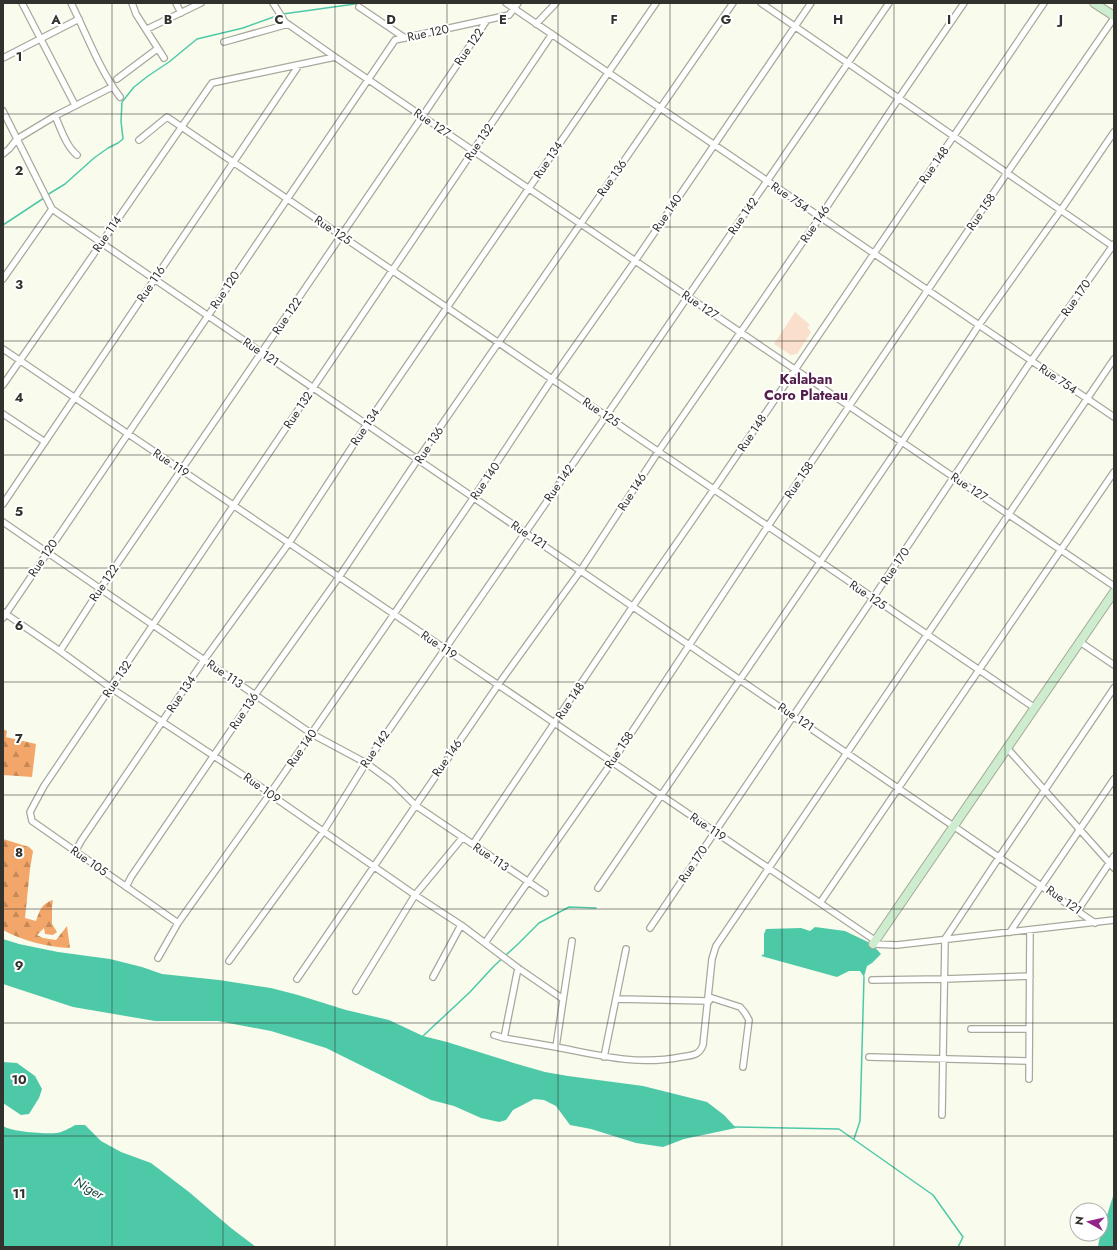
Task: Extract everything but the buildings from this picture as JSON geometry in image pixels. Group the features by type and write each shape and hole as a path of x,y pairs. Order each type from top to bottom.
{"street":[{"path":"22,3 75,105"},
{"path":"71,3 112,87 120,97"},
{"path":"132,3 136,14 147,29 164,58"},
{"path":"176,3 181,13"},
{"path":"147,29 201,3"},
{"path":"224,42 285,22 273,3"},
{"name":"Rue 754","path":"506,3 1114,417"},
{"path":"514,9 518,3"},
{"path":"536,24 556,3"},
{"name":"Rue 134","path":"75,852 204,660 289,543 367,424 656,3"},
{"name":"Rue 136","path":"126,887 131,877 255,695 339,577 733,3"},
{"path":"762,3 1114,246"},
{"name":"Rue 140","path":"158,958 178,923 312,734 474,497 552,379 635,261 811,3"},
{"name":"Rue 142","path":"228,962 322,832 366,763 889,3"},
{"name":"Rue 146","path":"297,979 498,685 581,570 658,452 820,217 964,3"},
{"name":"Rue 148","path":"473,844 633,606 1044,3"},
{"path":"1094,3 1114,17"},
{"path":"359,7 405,38"},
{"name":"Rue 120","path":"4,614 395,40 509,15 514,9"},
{"name":"Rue 158","path":"485,943 612,762 768,526 927,290 1114,17"},
{"path":"3,58 79,18"},
{"name":"Rue 122","path":"60,651 100,589 342,236 487,20"},
{"name":"Rue 127","path":"285,22 422,117 1114,586"},
{"name":"Rue 132","path":"44,786 552,34"},
{"path":"117,79 158,49"},
{"path":"299,65 335,57"},
{"name":"Rue 114","path":"3,385 212,83 299,65"},
{"name":"Rue 116","path":"3,504 299,65"},
{"path":"3,154 17,139 75,105 112,87"},
{"name":"Rue 121","path":"3,111 52,209 1000,856 1095,923"},
{"path":"55,116 67,142 77,156"},
{"name":"Rue 125","path":"139,140 167,116 1035,708"},
{"path":"598,888 902,442 979,325 1061,210 1114,132"},
{"path":"3,279 52,209"},
{"name":"Rue 170","path":"650,928 794,716 1031,361 1114,246"},
{"name":"Rue 119","path":"3,349 769,868 875,943"},
{"path":"494,1035 604,1057 642,1061 652,1061 696,1054 701,1050 703,1045 709,999 712,959 716,946 1114,359"},
{"path":"3,414 45,442"},
{"path":"820,903 1114,472"},
{"name":"Rue 113","path":"3,522 312,734 366,763 392,782 416,804 545,893"},
{"path":"1114,592 875,943 896,945 1114,920"},
{"name":"Rue 109","path":"4,614 60,651 111,688 215,755 270,793 322,832 461,925 490,948 563,999"},
{"path":"1080,642 1114,665"},
{"path":"942,1115 945,940 1114,688"},
{"path":"1008,748 1114,868"},
{"path":"1010,932 1114,779"},
{"name":"Rue 105","path":"44,786 30,812 32,821 178,923"},
{"path":"356,991 415,895 463,837"},
{"path":"1078,910 1114,856"},
{"path":"433,977 461,925"},
{"path":"1029,1079 1030,930"},
{"path":"556,1047 572,941"},
{"path":"604,1057 626,949"},
{"path":"504,1038 518,968"},
{"path":"872,980 1030,976"},
{"path":"617,999 709,999 740,1007 749,1020 743,1067"},
{"path":"971,1029 1029,1029"},
{"path":"869,1057 1029,1061"}],"shaded area":[{"path":"795,312 810,325 807,327 811,332 797,354 791,355 774,344"}],"green space":[{"path":"3,729 7,731 6,737 36,744 32,777 3,775"},
{"path":"3,839 29,847 33,851 25,918 36,921 43,906 53,900 52,924 57,932 53,935 45,934 44,928 37,935 43,938 56,940 67,926 70,948 35,943 3,930"}],"water":[{"path":"815,927 845,931 872,944 881,954 867,966 864,977 860,971 849,971 837,977 761,956 764,954 764,934 766,929 801,928 810,931"},
{"path":"3,939 58,952 110,959 162,974 219,980 271,988 346,1010 389,1020 423,1036 545,1072 643,1086 707,1102 724,1115 736,1128 684,1139 663,1147 636,1143 591,1129 570,1125 556,1106 544,1100 534,1099 513,1110 506,1120 499,1122 481,1118 454,1106 431,1100 326,1048 271,1031 218,1021 155,1021 73,1007 3,984"},
{"path":"3,1062 17,1063 35,1076 42,1089 39,1098 29,1114 21,1115 3,1103"},
{"name":"Niger","path":"75,1125 85,1125 101,1141 121,1152 151,1163 256,1247 3,1247 3,1126 21,1131 57,1133 69,1129"},
{"path":"1114,1193 1114,1247 1098,1247 1099,1242 1109,1242 1109,1209"}],"waterway":[{"path":"283,14 362,3"},
{"path":"47,195 65,184 94,158 123,139 121,121 122,102 134,87 148,76 169,62 197,39 243,28 279,15"},
{"path":"3,225 44,198"},
{"path":"423,1038 423,1036 470,992 494,966 539,923 569,907 596,908"},
{"path":"854,1139 860,1121 864,977"},
{"path":"734,1127 839,1129 933,1195 963,1237 958,1247"}],"district":[{"name":"Kalaban Coro Plateau","path":"806,388"}]}
